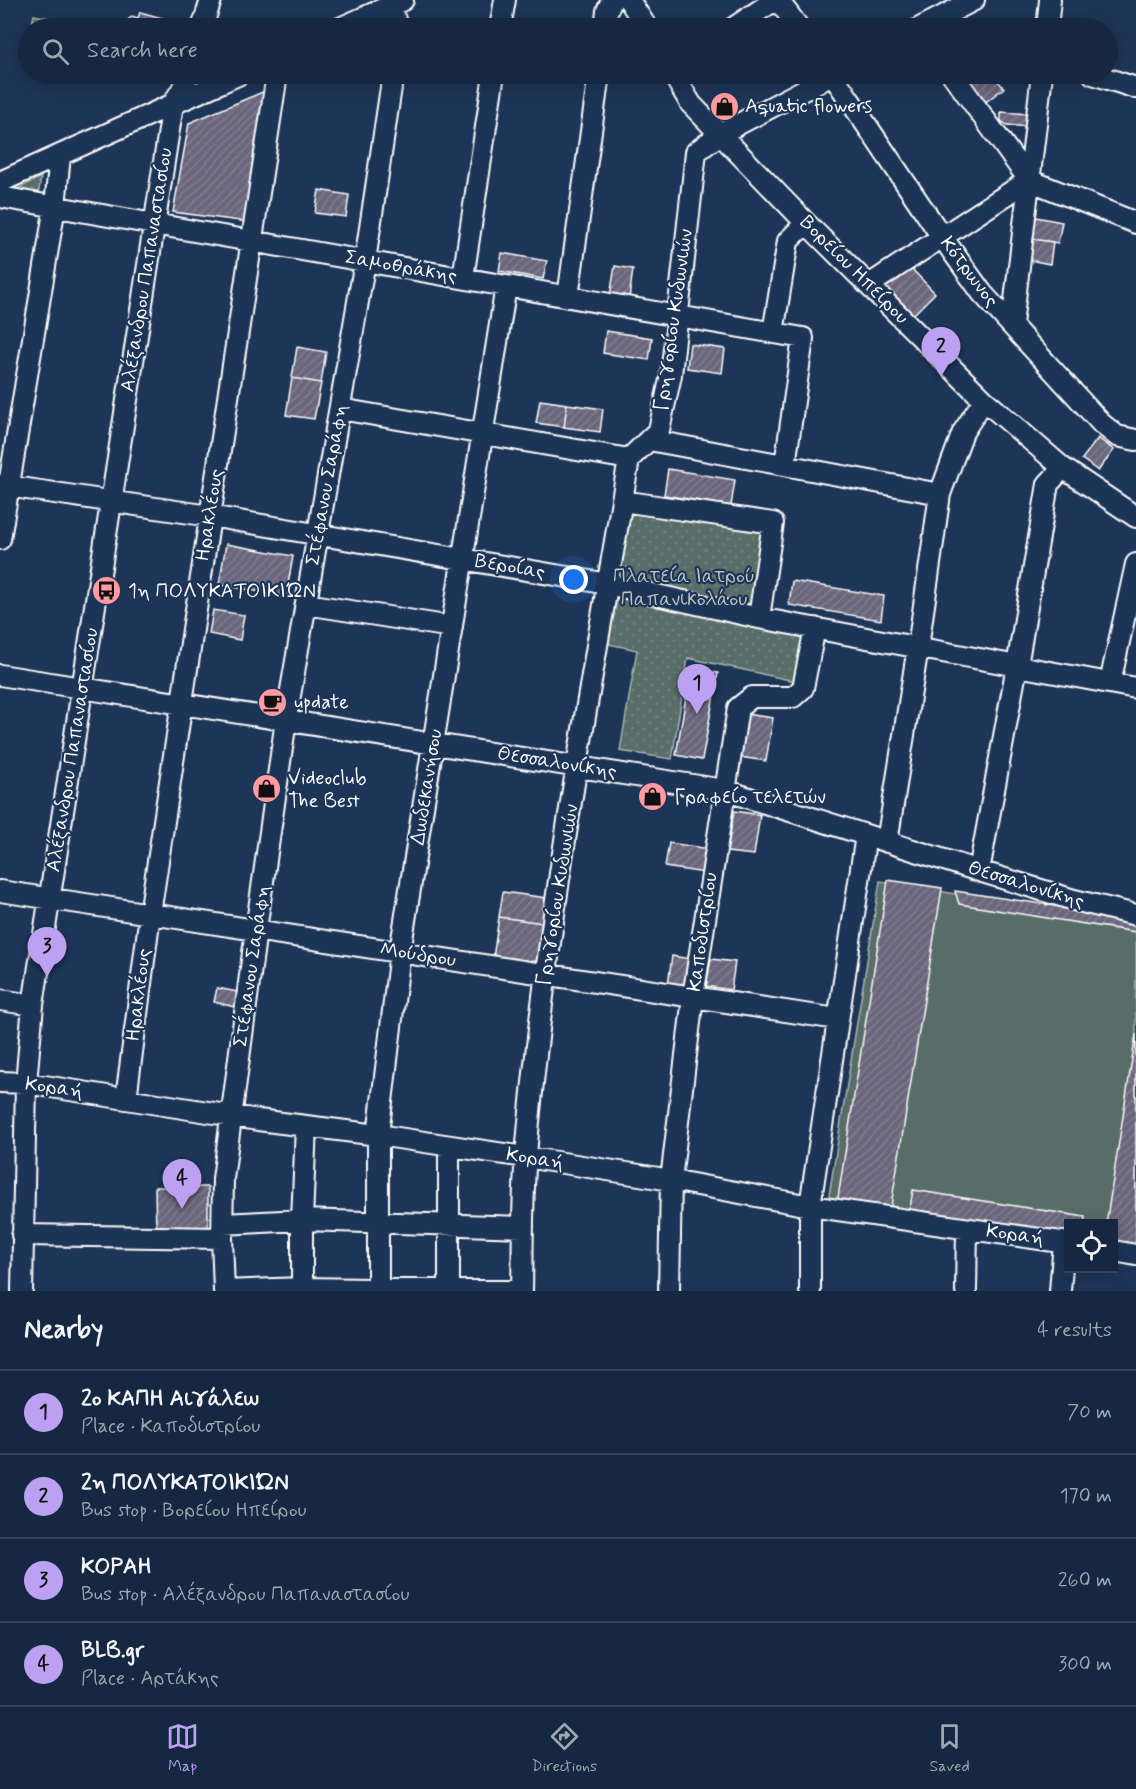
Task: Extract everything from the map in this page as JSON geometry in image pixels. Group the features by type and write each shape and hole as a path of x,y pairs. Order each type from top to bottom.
{"street":[{"path":"205,18 211,0"},
{"path":"502,18 505,0"},
{"path":"607,18 612,0"},
{"path":"629,0 641,18"},
{"path":"749,18 777,0 791,18"},
{"path":"939,18 974,0"},
{"path":"1048,18 1050,0"},
{"path":"363,18 397,3 398,18"},
{"path":"1118,82 1136,88"},
{"name":"Αλέξανδρου Παπαναστασίου","path":"22,1291 26,1083 33,1005 173,104 185,84"},
{"path":"0,182 218,84"},
{"name":"Ηρακλέους","path":"126,1099 150,914 276,84"},
{"name":"Στέφανου Σαράφη","path":"224,1291 224,1179 256,930 286,720 365,261 392,84"},
{"path":"463,278 492,84"},
{"path":"568,297 598,84"},
{"name":"Βορείου Ηπείρου","path":"679,84 691,104 806,223 984,400 1063,468 1134,512"},
{"name":"Γρηγορίου Κυδωνιών","path":"522,1291 525,1157 545,975 577,767 629,459 659,430 671,375 696,152 720,134 814,84"},
{"name":"Κότρωνος","path":"840,84 982,293 1102,424 1117,436 1136,440"},
{"path":"959,84 1029,180 1136,222"},
{"path":"1012,325 1041,84"},
{"path":"0,540 4,485 55,206 60,155"},
{"path":"870,285 1029,180"},
{"name":"Σαμοθράκης","path":"0,196 803,338 785,465"},
{"path":"773,333 788,241 806,223"},
{"name":"Δωδεκανήσου","path":"378,1290 378,1135 400,952 506,286"},
{"path":"886,842 940,494 963,432 984,400"},
{"path":"340,409 629,459"},
{"path":"649,440 940,494"},
{"path":"980,871 1048,484 1063,468"},
{"name":"Βεροίας","path":"4,485 210,516 608,585 759,618 1136,688"},
{"path":"622,501 773,523 759,618"},
{"path":"1110,683 1136,564"},
{"path":"306,604 452,627"},
{"name":"Καποδιστρίου","path":"669,1291 671,1180 693,997 738,708 752,697 793,697 803,688 815,628"},
{"name":"Θεσσαλονίκης","path":"0,675 724,790 1074,900 1136,915"},
{"path":"810,1291 810,1206 866,836"},
{"name":"Μούδρου","path":"0,891 837,1019"},
{"path":"0,1000 33,1005"},
{"name":"Κοραή","path":"0,1082 26,1083 231,1116 525,1157 671,1180 810,1206 1064,1243"},
{"path":"302,1290 306,1126"},
{"path":"449,1146 449,1290"},
{"path":"22,1235 223,1231 302,1220 523,1227"},
{"path":"966,1291 967,1229"},
{"path":"1118,1252 1136,1255"},
{"path":"1060,1291 1064,1259"},
{"path":"224,1291 511,1291"}],"green space":[{"path":"34,15 49,18 33,18"},
{"path":"41,177 38,197 7,194"},
{"name":"Πλατεία Ιατρού Παπανικολάου","path":"627,508 762,529 749,622 805,632 795,681 688,658 672,759 620,751 637,650 604,643"},
{"path":"880,881 1136,925 1136,1262 1118,1260 1118,1219 1064,1219 1064,1251 826,1214"}],"building":[{"path":"140,12 162,18 138,18"},
{"path":"967,84 1001,84 1004,88 983,104"},
{"path":"265,91 247,222 173,212 189,123"},
{"path":"1001,112 1030,114 1029,127 1007,125 1001,121"},
{"path":"319,190 349,195 346,217 315,213"},
{"path":"1036,217 1062,222 1058,243 1032,239"},
{"path":"1032,239 1053,242 1050,264 1029,260"},
{"path":"502,253 547,261 543,279 499,271"},
{"path":"906,263 935,293 911,317 881,287"},
{"path":"615,266 633,269 629,299 610,296"},
{"path":"606,331 652,338 649,360 603,353"},
{"path":"690,344 725,349 722,373 687,368"},
{"path":"297,347 326,352 321,383 292,378"},
{"path":"292,378 321,383 314,419 286,415"},
{"path":"540,400 567,404 564,427 536,423"},
{"path":"567,404 603,409 600,432 564,427"},
{"path":"1098,438 1114,450 1098,471 1082,459"},
{"path":"668,469 735,480 731,506 664,495"},
{"path":"226,544 293,556 286,596 219,585"},
{"path":"792,581 884,596 881,620 789,605"},
{"path":"213,610 244,615 240,640 209,634"},
{"path":"691,668 718,673 702,760 676,755"},
{"path":"746,714 773,718 766,761 739,757"},
{"path":"734,811 760,815 754,855 727,852"},
{"path":"669,843 709,849 705,873 665,867"},
{"path":"888,880 942,888 890,1212 837,1204"},
{"path":"955,891 1135,918 1136,932 959,904"},
{"path":"503,892 547,898 543,923 499,917"},
{"path":"499,917 543,923 537,964 493,958"},
{"path":"672,956 691,959 686,988 668,985"},
{"path":"711,959 735,962 731,990 706,986"},
{"path":"217,988 238,992 235,1007 214,1002"},
{"path":"1136,1034 1136,1251 1118,1248 1118,1219 1107,1219"},
{"path":"155,1187 208,1187 208,1231 156,1231"},
{"path":"913,1190 1085,1217 1085,1219 1064,1219 1064,1238 909,1214"}],"place":[{"name":"Aquatic flowers","path":"724,106"},
{"name":"2η ΠΟΛΥΚΑΤΟΙΚΙΏΝ","path":"941,377"},
{"name":"1η ΠΟΛΥΚΑΤΟΙΚΙΏΝ","path":"107,591"},
{"name":"update","path":"273,702"},
{"name":"2ο ΚΑΠΗ Αιγάλεω","path":"697,714"},
{"name":"Videoclub The Best","path":"267,789"},
{"name":"Γραφείο τελετών","path":"653,797"},
{"name":"ΚΟΡΑΗ","path":"47,977"},
{"name":"BLB.gr","path":"182,1209"}]}
